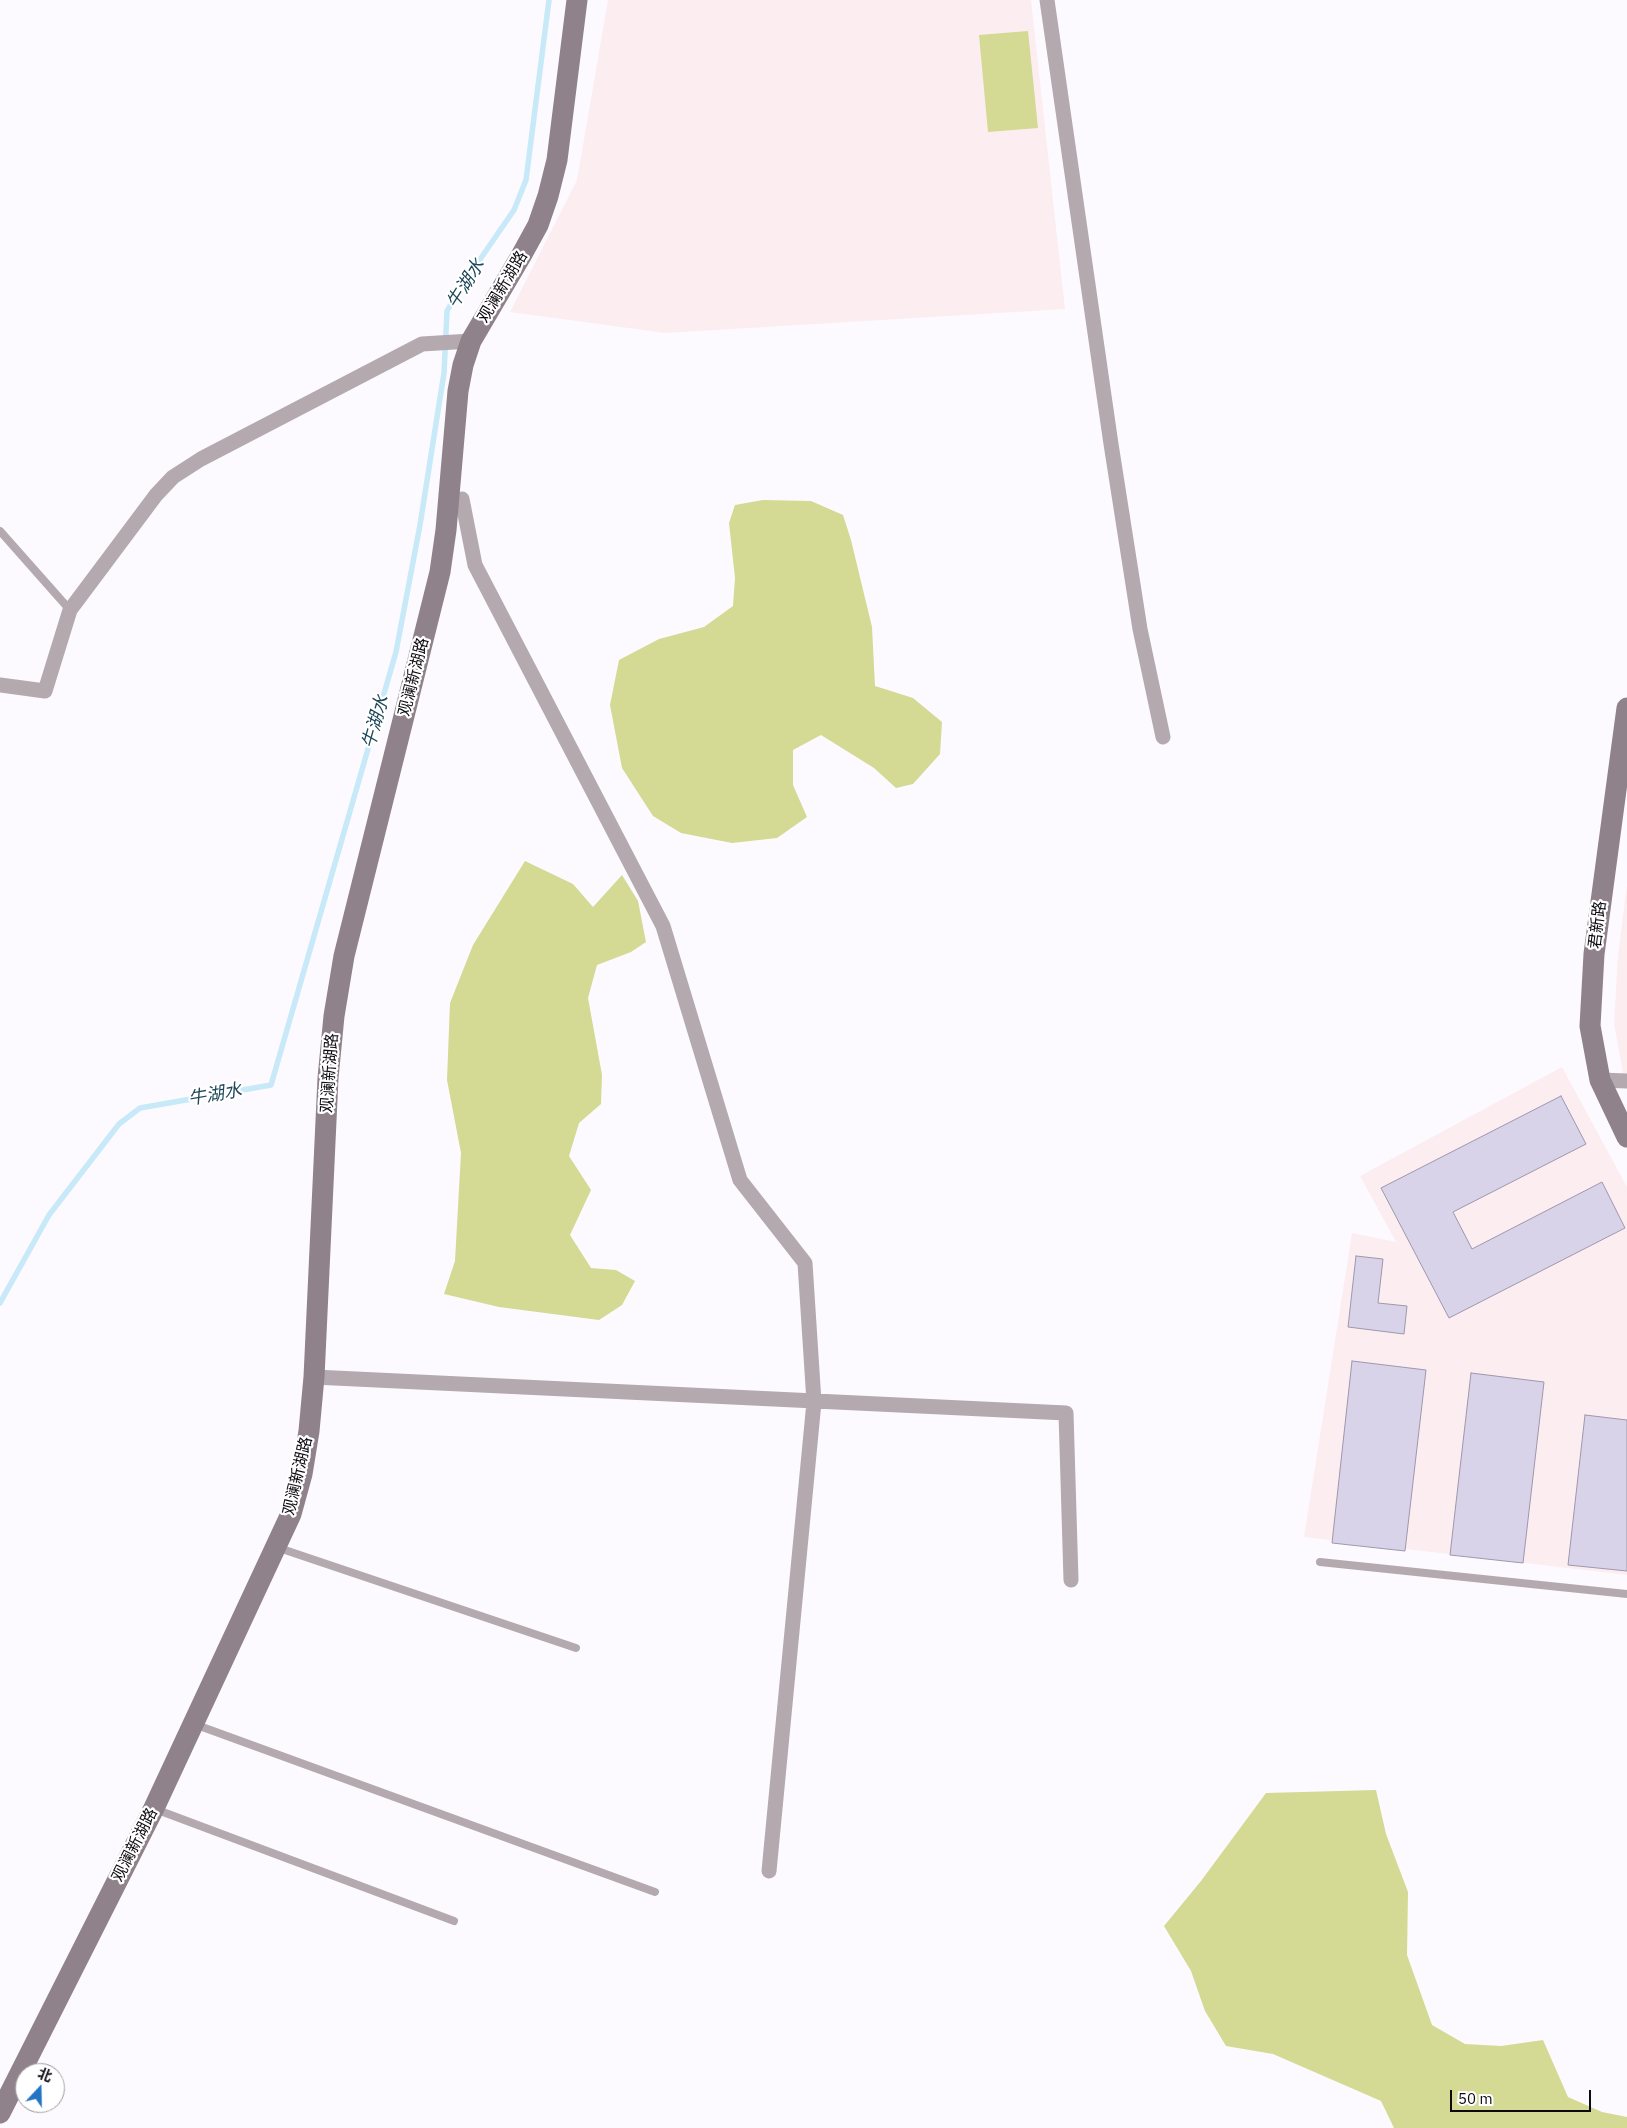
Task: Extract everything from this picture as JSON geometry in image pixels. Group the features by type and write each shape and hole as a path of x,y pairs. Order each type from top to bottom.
{"street":[{"name":"观澜新湖路","path":"0,2113 154,1808 194,1724 291,1514 302,1474 309,1431 314,1377 328,1078 334,1016 344,956 440,572 446,530 464,341 521,256 538,225 548,196 557,160 577,0"},
{"path":"1047,0 1135,600 1163,737"},
{"path":"0,685 45,690 70,610 156,495 173,477 201,459 422,344 464,341"},
{"path":"462,499 475,565 663,926 740,1180 805,1263 814,1402 769,1871"},
{"name":"君新路","path":"1627,708 1594,954 1590,1026 1600,1080 1627,1137"},
{"path":"1600,1080 1627,1081"},
{"path":"314,1377 1066,1413 1071,1580"}],"lane":[{"path":"0,531 70,610"},
{"path":"276,1547 576,1648"},
{"path":"1320,1562 1627,1594"},
{"path":"194,1724 655,1892"},
{"path":"154,1808 454,1922"}],"shaded area":[{"path":"608,0 1031,0 1065,309 665,333 510,312 577,180"},
{"path":"1627,885 1627,1081 1623,1073 1614,1024 1618,956"},
{"path":"1562,1067 1627,1187 1627,1575 1304,1537 1352,1233 1396,1242 1360,1176"}],"green space":[{"path":"1028,31 1038,128 988,132 979,35"},
{"path":"763,500 811,501 843,515 872,627 875,686 913,698 942,722 940,754 913,784 896,788 874,768 821,735 793,750 793,785 807,817 777,838 732,843 681,833 653,816 622,768 610,705 619,660 659,639 704,627 733,606 735,578 729,523 735,505"},
{"path":"525,861 573,884 593,907 622,875 638,901 646,942 631,952 597,965 588,998 602,1075 601,1104 579,1123 569,1156 591,1190 570,1235 591,1268 616,1270 635,1281 622,1305 599,1320 499,1307 444,1294 455,1261 461,1153 447,1080 450,1003 473,945"},
{"path":"1376,1790 1386,1834 1408,1892 1407,1955 1432,2025 1465,2044 1501,2046 1543,2040 1568,2097 1602,2112 1627,2117 1627,2128 1394,2128 1381,2101 1273,2054 1226,2046 1205,2011 1191,1971 1164,1926 1201,1881 1266,1793"}],"building":[{"path":"1561,1096 1586,1144 1453,1212 1472,1249 1602,1182 1625,1228 1449,1318 1381,1188"},
{"path":"1356,1256 1383,1259 1378,1303 1407,1306 1404,1334 1348,1327"},
{"path":"1352,1361 1426,1370 1405,1551 1332,1543"},
{"path":"1471,1373 1544,1382 1523,1563 1450,1555"},
{"path":"1585,1415 1627,1420 1627,1571 1568,1565"}],"waterway":[{"name":"牛湖水","path":"0,1303 49,1215 119,1124 140,1108 271,1085 396,652 420,525 444,373 447,311 459,290 514,210 526,180 549,0"}]}
